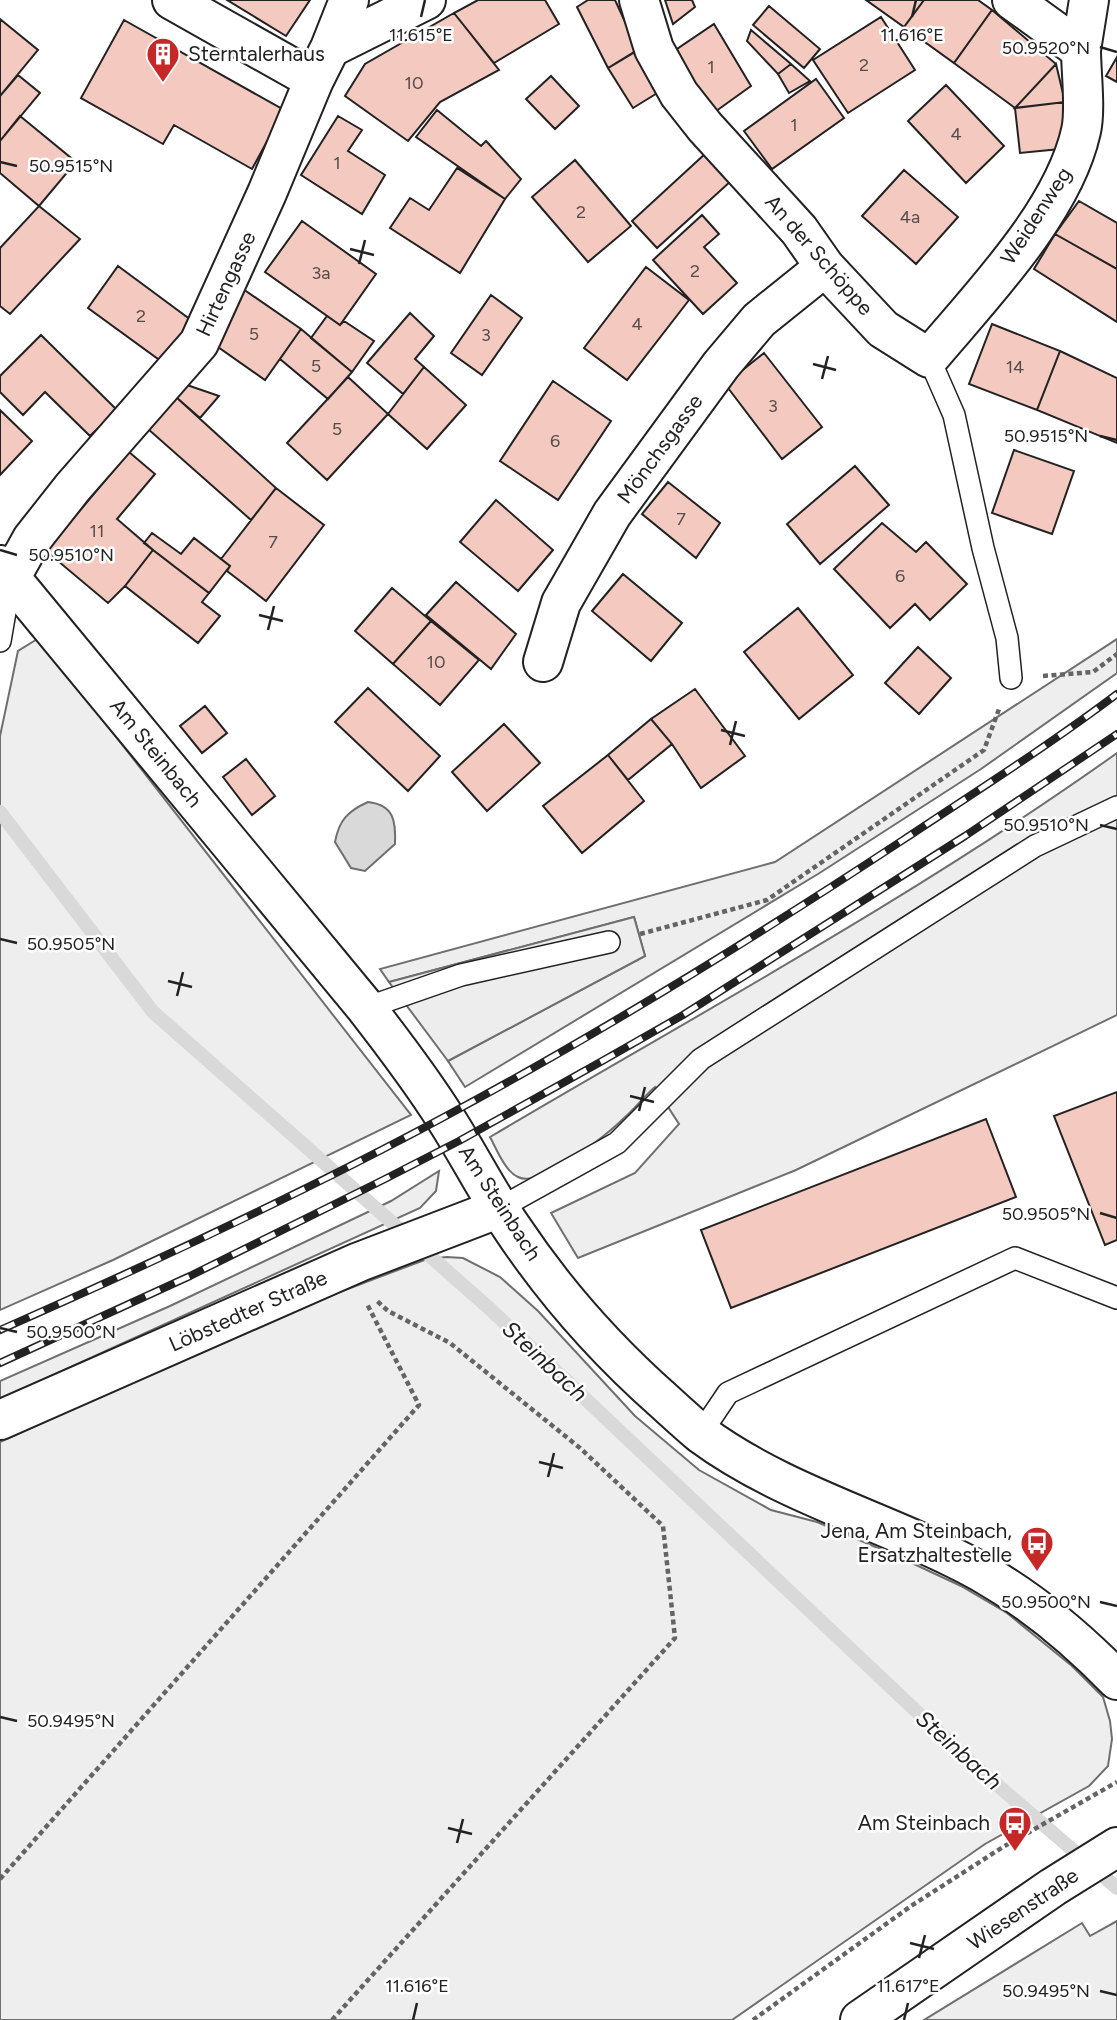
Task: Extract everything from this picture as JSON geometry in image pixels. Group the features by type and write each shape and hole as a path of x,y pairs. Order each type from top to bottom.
{"street":[{"path":"172,0 322,64 426,0"},
{"name":"Hirtengasse","path":"6,571 73,487 199,343 267,193 349,0"},
{"name":"An der Schöppe","path":"639,0 654,49 679,94 705,127 799,230 825,267 883,329 929,358"},
{"name":"Weidenweg","path":"929,358 1028,237 1066,175 1082,128 1081,50 1089,0"},
{"path":"1016,1 1081,50"},
{"name":"Mönchsgasse","path":"543,663 561,603 612,514 721,365 759,320 825,267"},
{"name":"Am Steinbach","path":"6,571 366,1008 410,1065 445,1117 499,1208 578,1315 622,1364 701,1433 752,1465 797,1489 979,1571 1011,1590 1068,1632 1117,1680"},
{"name":"Löbstedter Straße","path":"0,1420 351,1265 499,1208"},
{"name":"Wiesenstraße","path":"860,2020 1053,1887 1113,1849"}],"lane":[{"path":"929,358 954,415 983,548 1007,638 1011,678"},
{"path":"0,641 6,571"},
{"path":"499,1208 617,1143 701,1059 1035,846 1117,807"},
{"path":"366,1008 461,975 608,942"},
{"path":"701,1433 729,1393 1015,1258 1117,1298"}],"path":[{"path":"608,942 767,900 984,750 1011,678 1093,672 1117,654"},
{"path":"0,1879 419,1405 351,1265"},
{"path":"332,2020 675,1638 663,1526 580,1448 450,1343 388,1311 351,1265"},
{"path":"753,2020 911,1906 1003,1847 1117,1782"}],"shaded area":[{"path":"39,638 411,1115 113,1260 0,1310 0,736 18,651"},
{"path":"1117,639 1117,673 981,769 818,874 465,1087 448,1061 645,956 634,917 389,982 380,969 775,862"},
{"path":"1117,753 1117,1015 796,1170 578,1258 551,1213 635,1173 679,1124 655,1087 604,1136 573,1158 542,1175 528,1179 513,1174 490,1137 887,904 1042,805"},
{"path":"368,802 383,807 392,816 395,844 365,871 351,868 335,842 346,817"},
{"path":"634,917 645,956 448,1061 389,982"},
{"path":"439,1171 436,1191 420,1208 0,1399 0,1381 170,1306 391,1201"},
{"path":"463,1258 500,1277 538,1311 635,1416 699,1470 771,1510 817,1522 899,1557 961,1586 1007,1613 1072,1666 1103,1697 1112,1739 1108,1766 1089,1786 985,1844 732,2020 0,2020 0,1442 308,1304 427,1259"},
{"path":"1117,1921 1117,2020 924,2020 1082,1923 1090,1936"}],"building":[{"path":"227,0 310,0 286,36"},
{"path":"478,0 545,0 559,24 494,63 454,13"},
{"path":"588,0 615,0 638,50 608,68 577,7"},
{"path":"665,0 692,0 695,7 673,24"},
{"path":"866,0 924,0 904,27"},
{"path":"924,0 978,0 992,10 954,63 904,27"},
{"path":"769,6 820,49 804,68 753,25"},
{"path":"992,10 1056,64 1015,108 954,63"},
{"path":"454,13 499,70 440,102 408,141 345,96 365,64"},
{"path":"881,17 915,70 848,113 813,60"},
{"path":"0,19 38,50 0,96"},
{"name":"Sterntalerhaus","path":"124,20 284,110 252,169 174,125 163,144 81,98"},
{"path":"714,24 751,86 712,114 686,84 677,49"},
{"path":"751,30 791,64 778,74 747,41"},
{"path":"634,52 659,92 633,108 608,68"},
{"path":"1117,57 1117,82 1106,76"},
{"path":"791,64 810,81 789,93 778,74"},
{"path":"1056,64 1065,102 1015,108"},
{"path":"18,75 40,93 0,141 0,96"},
{"path":"551,76 579,106 555,129 526,99"},
{"path":"816,79 844,118 772,169 744,131"},
{"path":"946,85 1004,146 966,183 908,121"},
{"path":"1065,102 1070,148 1020,153 1015,108"},
{"path":"437,110 481,146 486,141 521,179 505,199 416,137"},
{"path":"20,116 76,162 39,206 0,173 0,141"},
{"path":"338,116 362,130 348,151 385,175 362,214 301,175"},
{"path":"706,153 731,181 657,248 632,221"},
{"path":"575,160 631,226 588,262 532,197"},
{"path":"457,168 505,199 460,273 390,228 410,198 429,210"},
{"path":"904,170 958,217 916,264 862,216"},
{"path":"1079,201 1117,223 1117,269 1055,234"},
{"path":"39,206 80,239 10,314 0,306 0,248"},
{"path":"702,215 719,234 704,247 737,283 703,314 653,260"},
{"path":"302,221 376,274 340,325 265,272"},
{"path":"1055,234 1117,269 1117,322 1034,269"},
{"path":"118,266 195,323 165,364 88,308"},
{"path":"646,267 689,300 627,380 584,348"},
{"path":"243,289 301,329 265,380 208,340"},
{"path":"491,295 522,318 482,375 451,353"},
{"path":"410,313 434,336 415,359 424,367 403,394 367,363"},
{"path":"327,316 340,325 344,321 374,341 352,372 311,338"},
{"path":"992,324 1060,351 1037,410 969,384"},
{"path":"301,329 352,372 328,399 280,359"},
{"path":"41,335 117,410 90,436 45,392 23,415 0,392 0,376"},
{"path":"1060,351 1117,378 1117,443 1037,410"},
{"path":"764,353 822,427 782,459 725,384"},
{"path":"424,367 466,405 427,449 388,414"},
{"path":"348,377 388,414 327,480 287,443"},
{"path":"553,381 611,421 558,500 500,461"},
{"path":"187,385 219,396 200,418 176,397"},
{"path":"176,397 276,488 251,520 148,429"},
{"path":"0,410 32,441 0,475"},
{"path":"1014,450 1074,471 1052,534 992,513"},
{"path":"129,452 155,474 117,519 153,550 108,603 46,551"},
{"path":"855,466 889,505 820,564 787,524"},
{"path":"668,482 720,523 696,558 642,514"},
{"path":"276,488 324,525 266,601 227,571 230,566 221,559"},
{"path":"496,500 553,550 518,591 460,542"},
{"path":"882,523 916,552 926,542 967,584 930,620 915,604 890,628 834,569"},
{"path":"152,533 181,554 194,538 230,566 209,593 144,543"},
{"path":"153,550 209,593 202,602 220,616 198,643 125,586"},
{"path":"623,574 682,623 651,661 592,611"},
{"path":"456,582 516,634 491,669 426,615"},
{"path":"392,588 431,621 393,664 355,631"},
{"path":"798,608 853,675 799,719 744,652"},
{"path":"431,621 479,660 440,705 393,664"},
{"path":"918,647 951,678 919,714 885,683"},
{"path":"368,688 440,756 408,791 335,722"},
{"path":"695,689 745,756 701,788 672,744 651,719"},
{"path":"205,706 227,733 202,753 180,726"},
{"path":"651,719 672,744 628,780 608,755"},
{"path":"504,724 540,763 487,811 452,772"},
{"path":"608,755 644,801 582,853 543,806"},
{"path":"246,759 275,796 252,815 223,777"},
{"path":"1117,1092 1117,1240 1105,1245 1054,1116"},
{"path":"986,1119 1016,1197 731,1308 701,1230"}],"waterway":[{"name":"Steinbach","path":"0,812 153,1012 489,1308 967,1759 1117,1888"}],"railway":[{"path":"0,1330 279,1201 444,1117 561,1052 734,949 847,877 1117,694"},
{"path":"0,1363 190,1276 385,1179 604,1060 683,1015 965,836 1117,734"}],"place":[{"name":"Sterntalerhaus","path":"163,84"},
{"name":"Jena, Am Steinbach, Ersatzhaltestelle","path":"1037,1573"},
{"name":"Am Steinbach","path":"1015,1853"}]}
